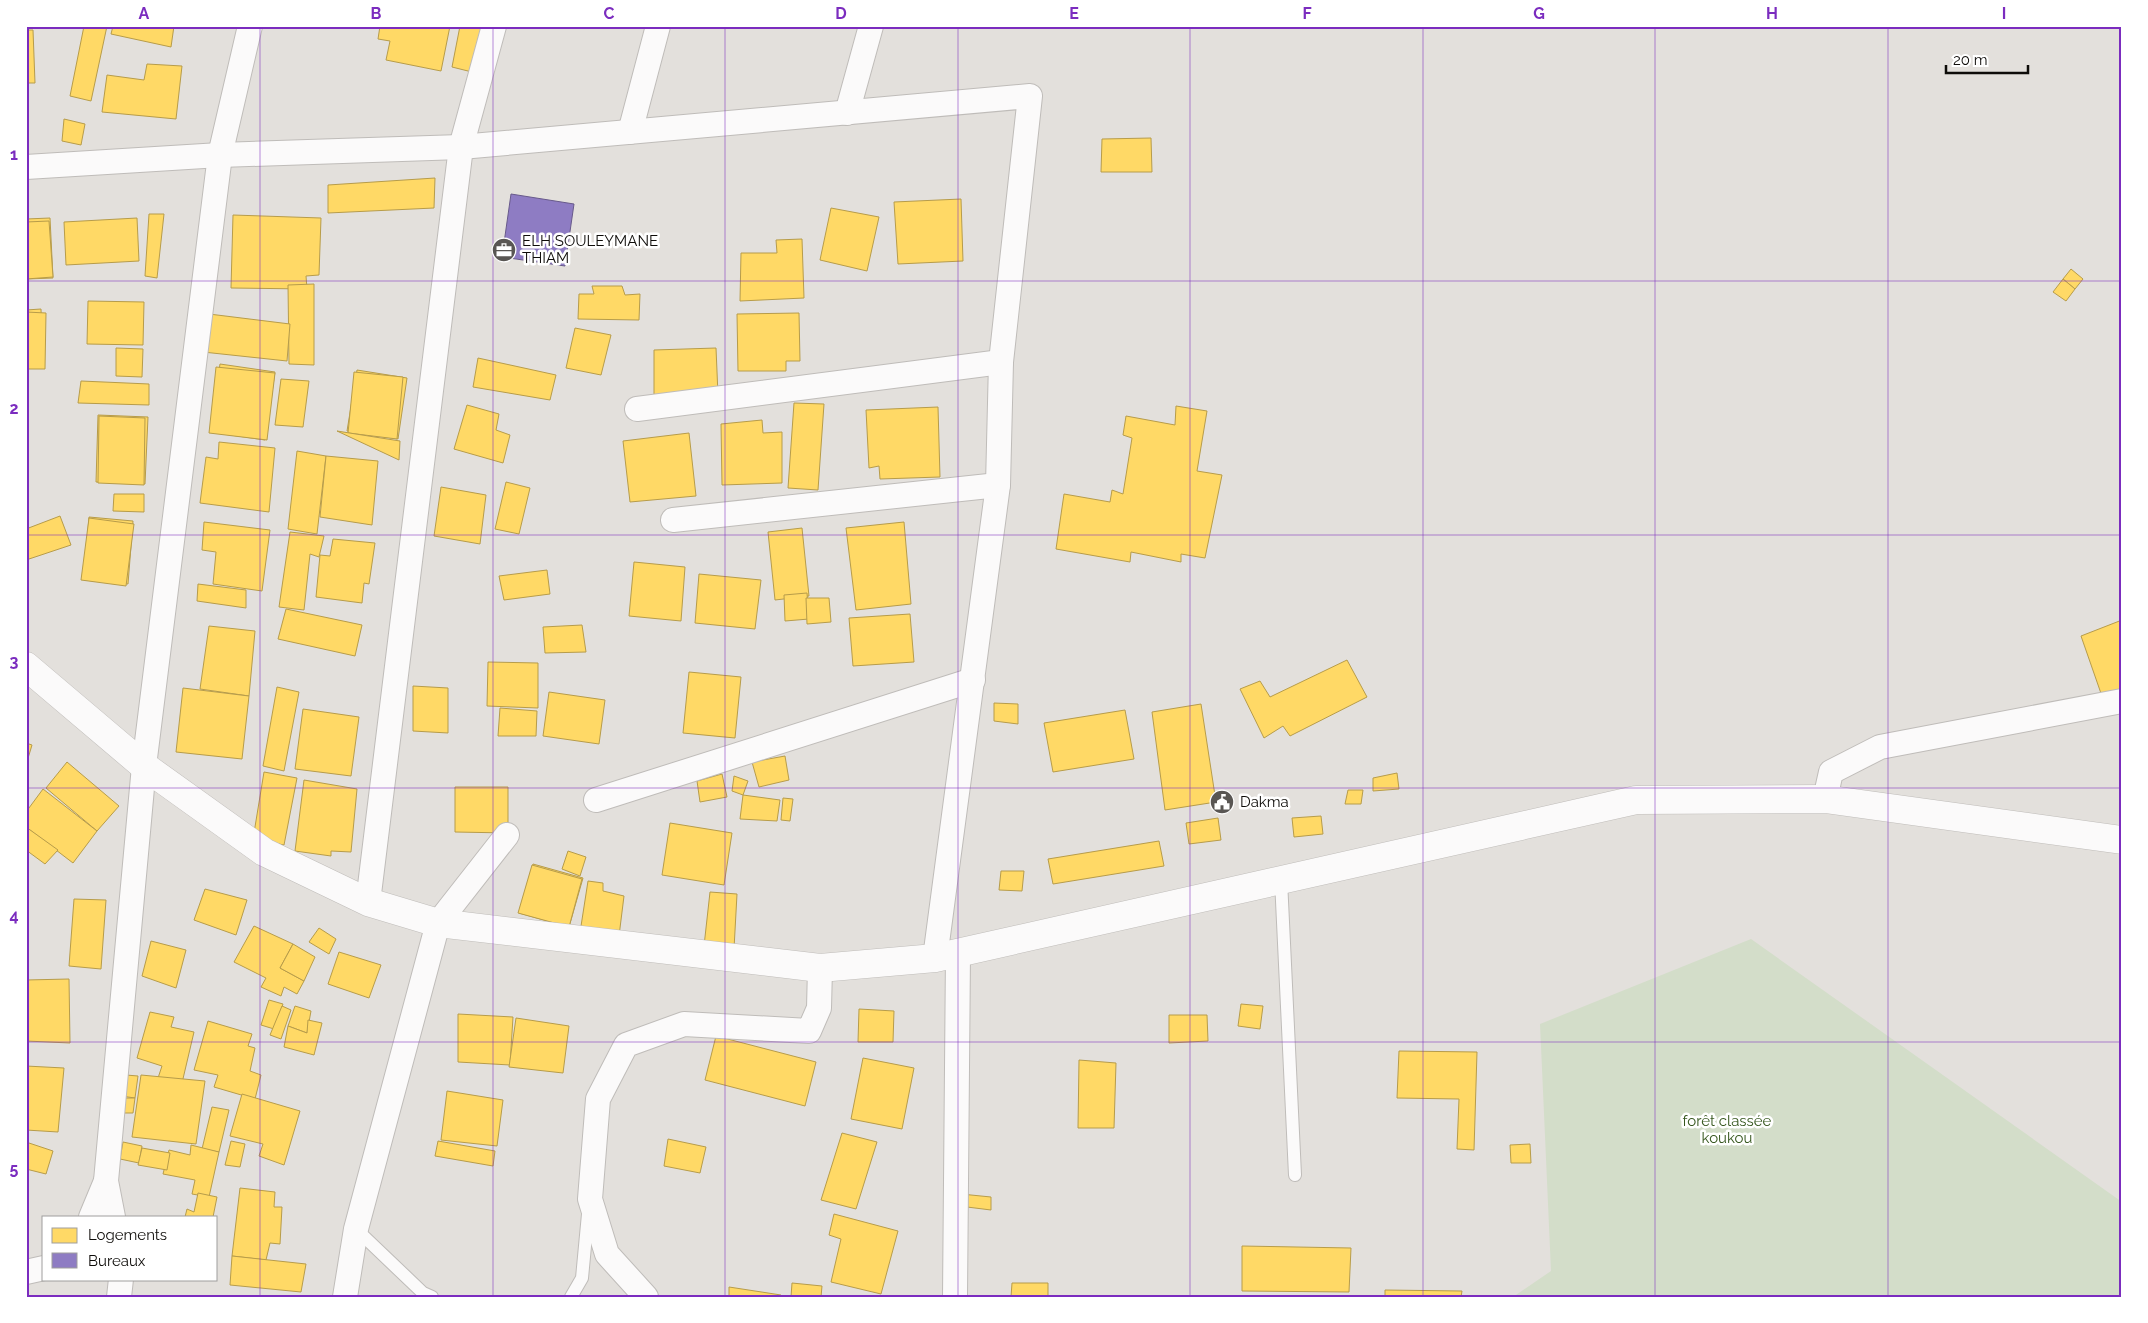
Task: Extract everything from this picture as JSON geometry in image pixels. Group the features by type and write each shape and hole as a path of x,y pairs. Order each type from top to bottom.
{"street":[{"path":"113,1216 106,1181 144,766 220,155 250,26"},
{"path":"368,902 461,147 494,26"},
{"path":"630,132 658,26"},
{"path":"847,112 871,26"},
{"path":"26,167 220,155 461,147 1030,96 1001,362 998,485 972,680 947,955 955,1297"},
{"path":"637,409 1001,362"},
{"path":"673,520 998,485"},
{"path":"26,666 144,766 264,852 368,902 438,923 820,968 947,955 1636,800 1825,799 2122,840"},
{"path":"596,800 972,680"},
{"path":"1825,799 1831,772 1880,747 2122,700"},
{"path":"345,1297 356,1230 438,923 507,835"},
{"path":"646,1297 607,1254 590,1199 598,1099 626,1044 684,1024 809,1031 819,1008 820,968"},
{"path":"91,1216 106,1181"},
{"path":"26,1272 42,1268"},
{"path":"119,1297 121,1280"}],"lane":[{"path":"1281,880 1295,1175"},
{"path":"571,1297 582,1278 590,1199"},
{"path":"356,1230 423,1293 432,1297"}],"green space":[{"name":"forêt classée koukou","path":"1751,939 2122,1202 2122,1297 1513,1297 1551,1271 1540,1024"}],"building: Logements":[{"path":"84,26 107,26 91,101 70,96"},
{"path":"113,26 174,26 171,47 111,34"},
{"path":"380,26 450,26 441,71 386,60 390,41 378,39"},
{"path":"460,26 485,26 476,73 452,67"},
{"path":"26,30 33,30 35,83 26,83"},
{"path":"147,64 182,66 176,119 102,112 107,75 144,80"},
{"path":"64,119 85,124 81,145 62,141"},
{"path":"1151,138 1152,172 1101,172 1102,139"},
{"path":"435,178 434,208 328,213 328,185"},
{"path":"961,199 963,261 898,264 894,202"},
{"path":"831,208 879,217 867,271 820,260"},
{"path":"149,214 164,214 157,278 145,276"},
{"path":"233,215 321,218 319,275 306,276 307,289 231,288"},
{"path":"50,218 53,278 26,279 26,219"},
{"path":"137,218 139,261 66,265 64,222"},
{"path":"49,221 53,277 26,279 26,222"},
{"path":"802,239 804,298 740,301 741,253 777,253 776,240"},
{"path":"2071,269 2083,279 2075,289 2063,279"},
{"path":"2063,279 2075,289 2066,301 2053,292"},
{"path":"314,284 314,365 289,364 288,285"},
{"path":"592,286 622,286 625,295 640,294 639,320 578,319 579,294 594,294"},
{"path":"88,301 144,302 143,345 87,344"},
{"path":"41,309 43,364 26,365 26,310"},
{"path":"26,312 46,313 45,369 26,369"},
{"path":"799,313 800,361 786,361 786,371 738,371 737,314"},
{"path":"209,314 290,324 287,361 203,352"},
{"path":"575,328 611,335 601,375 566,368"},
{"path":"116,348 143,349 142,377 116,376"},
{"path":"716,348 718,395 654,396 654,350"},
{"path":"478,358 556,375 550,400 473,387"},
{"path":"220,364 275,372 265,440 210,432"},
{"path":"216,367 275,373 267,440 209,433"},
{"path":"357,370 407,378 398,439 347,431"},
{"path":"354,372 403,377 397,439 348,433"},
{"path":"281,379 309,381 303,427 275,425"},
{"path":"81,381 149,384 149,405 78,403"},
{"path":"794,403 824,404 818,490 788,488"},
{"path":"467,405 499,414 496,430 510,435 503,463 454,449"},
{"path":"1176,406 1207,411 1197,471 1222,475 1205,558 1181,554 1181,562 1131,552 1130,562 1056,549 1064,494 1110,502 1112,490 1123,494 1132,438 1123,435 1126,416 1175,425"},
{"path":"938,407 940,477 880,479 879,466 869,468 866,410"},
{"path":"98,415 148,417 145,484 96,482"},
{"path":"99,416 145,418 144,485 98,483"},
{"path":"762,420 763,433 782,432 782,483 722,485 721,424"},
{"path":"337,431 400,441 399,460"},
{"path":"689,433 696,496 630,502 623,441"},
{"path":"219,442 275,448 269,512 200,503 206,457 218,459"},
{"path":"297,451 326,456 317,534 288,529"},
{"path":"326,456 378,461 372,525 320,517"},
{"path":"506,482 530,488 519,534 495,529"},
{"path":"441,487 486,495 480,544 434,536"},
{"path":"114,494 144,494 144,512 113,511"},
{"path":"60,516 71,545 26,560 26,529"},
{"path":"89,517 133,521 128,584 84,580"},
{"path":"89,518 134,524 126,586 81,580"},
{"path":"204,522 270,530 262,591 213,584 216,552 202,550"},
{"path":"904,522 911,604 856,610 846,528"},
{"path":"802,528 809,596 775,600 768,532"},
{"path":"290,532 324,536 319,557 310,554 304,610 279,607"},
{"path":"333,539 375,543 369,584 364,583 362,603 316,597 320,555 330,556"},
{"path":"634,562 685,567 681,621 629,616"},
{"path":"547,570 550,594 504,600 499,576"},
{"path":"699,574 761,580 755,629 695,623"},
{"path":"198,584 246,590 246,608 197,601"},
{"path":"807,593 809,619 785,621 784,595"},
{"path":"806,598 829,598 831,622 807,624"},
{"path":"286,609 362,625 355,656 278,639"},
{"path":"910,614 914,662 853,666 849,618"},
{"path":"2122,620 2122,695 2104,702 2081,636"},
{"path":"582,625 586,652 545,653 543,627"},
{"path":"209,626 255,631 249,696 200,689"},
{"path":"1347,660 1367,697 1290,736 1283,726 1264,738 1240,689 1260,681 1270,697"},
{"path":"488,662 538,663 538,708 487,706"},
{"path":"689,672 741,677 735,738 683,733"},
{"path":"413,686 448,688 448,733 413,731"},
{"path":"277,687 299,692 284,771 263,766"},
{"path":"183,688 249,696 242,759 176,752"},
{"path":"549,692 605,700 599,744 543,736"},
{"path":"994,703 1018,704 1018,724 994,721"},
{"path":"1201,704 1216,802 1165,810 1152,712"},
{"path":"500,708 537,711 536,736 498,736"},
{"path":"303,709 359,717 351,776 295,769"},
{"path":"1125,710 1134,759 1053,772 1044,723"},
{"path":"26,743 32,745 26,765"},
{"path":"785,756 789,780 759,787 752,762"},
{"path":"67,762 119,806 97,831 46,788"},
{"path":"264,772 297,778 284,845 253,839"},
{"path":"1397,773 1399,789 1373,791 1373,778"},
{"path":"722,774 727,797 700,802 697,781"},
{"path":"734,776 748,781 743,795 732,791"},
{"path":"304,780 357,789 351,852 331,851 331,856 295,851"},
{"path":"455,787 508,787 508,833 455,832"},
{"path":"43,789 97,831 73,863 26,827 26,812"},
{"path":"1348,790 1363,790 1361,804 1345,804"},
{"path":"743,795 780,800 777,821 740,819"},
{"path":"783,798 793,799 790,821 781,820"},
{"path":"1321,816 1323,834 1294,837 1292,818"},
{"path":"1218,818 1221,840 1189,844 1186,823"},
{"path":"670,823 732,833 724,885 662,875"},
{"path":"26,827 58,850 45,864 26,850"},
{"path":"1159,841 1164,866 1053,884 1048,859"},
{"path":"568,851 586,857 580,876 562,869"},
{"path":"533,864 583,878 569,927 519,913"},
{"path":"532,865 582,879 569,927 518,913"},
{"path":"1001,871 1024,871 1022,891 999,890"},
{"path":"588,881 603,883 603,891 624,896 618,944 579,939"},
{"path":"205,889 247,900 236,935 194,920"},
{"path":"710,892 737,894 734,949 704,946"},
{"path":"74,899 106,900 101,969 69,966"},
{"path":"254,926 293,944 280,968 304,981 297,994 284,987 281,996 261,987 266,978 234,962"},
{"path":"319,928 336,939 329,954 309,942"},
{"path":"151,941 186,950 176,988 142,976"},
{"path":"293,944 315,957 304,981 280,968"},
{"path":"339,952 381,965 369,998 328,984"},
{"path":"69,979 70,1043 26,1041 26,980"},
{"path":"269,1000 283,1004 274,1029 261,1025"},
{"path":"1241,1004 1263,1006 1260,1029 1238,1026"},
{"path":"282,1006 291,1010 281,1039 270,1035"},
{"path":"295,1006 311,1011 307,1033 288,1026"},
{"path":"859,1009 894,1011 893,1042 858,1042"},
{"path":"150,1012 174,1017 171,1027 194,1032 182,1083 158,1078 162,1066 137,1058"},
{"path":"458,1014 513,1017 510,1065 458,1062"},
{"path":"1169,1015 1207,1015 1208,1041 1169,1043"},
{"path":"516,1018 569,1026 563,1073 509,1067"},
{"path":"308,1020 322,1023 314,1055 284,1047 288,1026 307,1033"},
{"path":"208,1021 252,1034 248,1046 255,1048 250,1071 261,1075 255,1099 214,1087 218,1075 194,1070"},
{"path":"716,1036 816,1062 805,1106 705,1080"},
{"path":"1399,1051 1477,1052 1474,1150 1457,1149 1459,1099 1397,1098"},
{"path":"863,1058 914,1068 902,1129 851,1119"},
{"path":"1079,1060 1116,1063 1114,1128 1078,1128"},
{"path":"26,1066 64,1068 58,1132 26,1130"},
{"path":"126,1075 138,1076 135,1098 121,1096"},
{"path":"141,1075 205,1081 196,1144 132,1137"},
{"path":"447,1091 503,1100 497,1146 441,1140"},
{"path":"242,1094 300,1111 284,1165 259,1156 263,1144 230,1136"},
{"path":"120,1098 135,1098 133,1113 120,1113"},
{"path":"212,1107 229,1110 219,1152 202,1149"},
{"path":"842,1133 877,1142 856,1209 821,1200"},
{"path":"668,1139 706,1147 700,1173 664,1166"},
{"path":"231,1141 245,1144 240,1167 225,1165"},
{"path":"438,1141 495,1151 493,1166 435,1156"},
{"path":"26,1142 53,1151 46,1174 26,1169"},
{"path":"123,1142 142,1146 139,1163 120,1159"},
{"path":"1530,1144 1531,1163 1511,1163 1510,1145"},
{"path":"191,1145 219,1152 209,1197 192,1194 195,1180 163,1174 169,1150 190,1155"},
{"path":"142,1148 170,1153 167,1170 138,1165"},
{"path":"240,1188 275,1192 274,1207 282,1207 280,1244 270,1243 266,1260 232,1256"},
{"path":"198,1193 217,1197 213,1216 185,1216 187,1209 194,1212"},
{"path":"961,1194 991,1197 991,1210 959,1206"},
{"path":"834,1214 898,1231 881,1294 831,1282 841,1239 829,1235"},
{"path":"1242,1246 1351,1248 1349,1292 1242,1291"},
{"path":"232,1256 306,1264 301,1292 230,1285"},
{"path":"792,1283 822,1286 821,1297 791,1297"},
{"path":"1012,1283 1048,1283 1048,1297 1011,1297"},
{"path":"729,1287 781,1295 780,1297 729,1297"},
{"path":"1385,1290 1462,1291 1461,1297 1385,1297"}],"building: Bureaux":[{"path":"511,194 574,204 565,266 502,257"}],"place":[{"name":"ELH SOULEYMANE THIAM","path":"504,250"},
{"name":"Dakma","path":"1222,802"}]}
